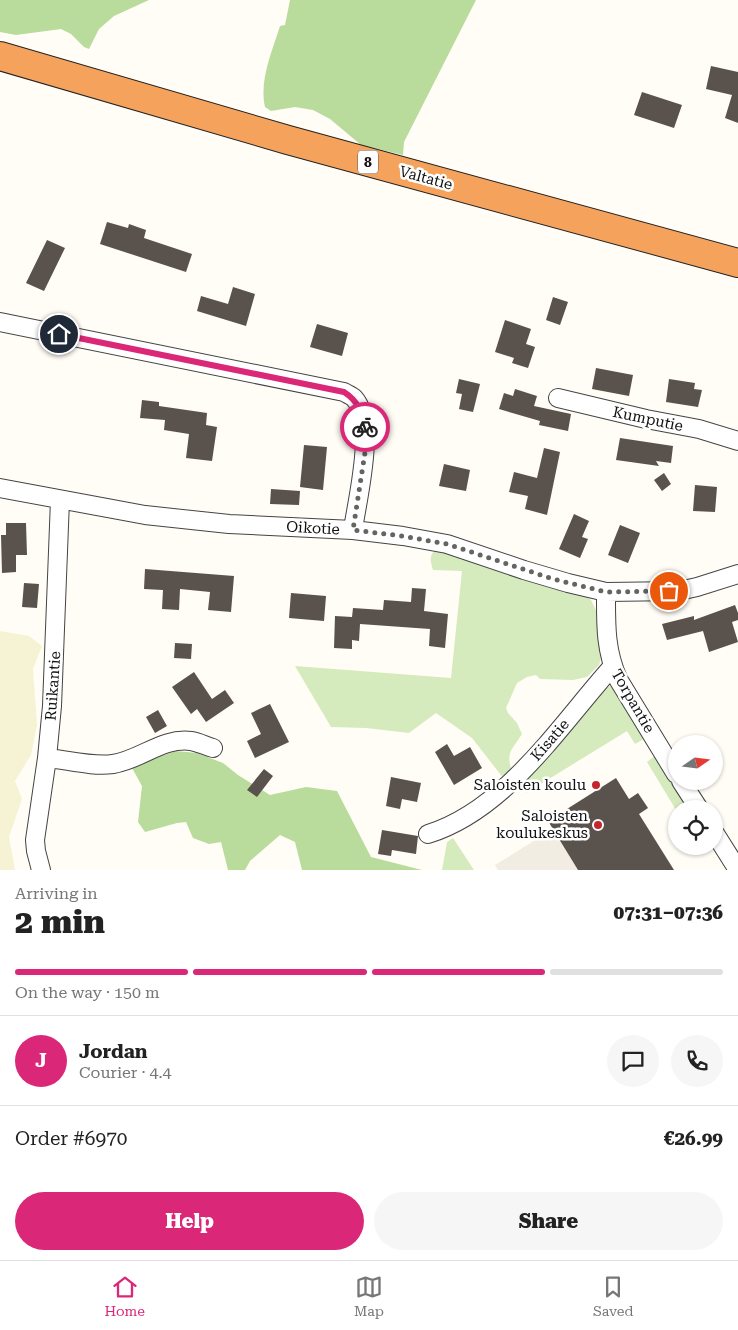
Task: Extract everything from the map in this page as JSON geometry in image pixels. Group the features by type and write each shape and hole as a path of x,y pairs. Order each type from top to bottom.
{"highway":[{"name":"Valtatie","path":"0,56 288,140 738,263"}],"street":[{"path":"0,322 344,392 354,398 362,413 366,430 366,446 353,530"},
{"name":"Kumputie","path":"558,398 646,419 699,429 738,441"},
{"name":"Oikotie","path":"0,488 145,515 228,524 353,530 402,536 447,544 524,570 606,592 679,591 738,574"},
{"name":"Ruikantie","path":"41,870 36,852 35,834 47,758 55,661 60,500"},
{"name":"Torpantie","path":"606,592 606,634 612,666 668,761"},
{"name":"Kisatie","path":"428,834 450,826 510,784 552,738 612,666"},
{"path":"47,758 104,765 138,757 167,743 178,741 191,741 213,748"},
{"path":"723,846 738,870"}],"shaded area":[{"path":"0,631 29,636 42,646 33,669 37,725 31,755 15,781 22,799 9,837 15,870 0,870"},
{"path":"553,829 578,870 498,870 495,865"}],"green space":[{"path":"0,0 149,0 114,16 99,29 89,49 84,47 71,34 61,29 16,35 0,32"},
{"path":"290,0 476,0 404,142 403,155 361,145 330,119 313,110 295,107 271,111 265,107 264,87 267,66 280,26 285,25"},
{"path":"436,549 580,592 591,600 597,612 601,658 599,665 587,677 573,680 540,679 536,675 527,677 517,683 506,708 517,723 522,734 511,751 509,759 512,771 504,779 472,738 436,713 409,733 366,728 331,727 295,666 451,678 462,571 433,570 431,558"},
{"path":"612,685 645,735 644,739 635,744 627,731 526,793 524,787 525,780 600,692"},
{"path":"176,751 197,753 223,763 270,795 306,787 337,791 371,857 422,870 302,870 295,842 280,835 250,861 245,870 228,870 221,842 209,844 193,838 186,822 145,832 138,822 142,786 132,768 138,764"},
{"path":"655,756 668,775 668,790 678,790 685,800 670,800 647,762"},
{"path":"453,838 474,870 442,870 447,842"}],"building":[{"path":"711,66 738,72 738,123 725,118 732,95 706,89"},
{"path":"642,92 682,105 674,128 634,115"},
{"path":"107,222 128,228 129,224 146,230 144,238 192,254 186,272 100,244"},
{"path":"47,240 65,248 44,291 26,283"},
{"path":"233,287 255,294 246,326 197,311 201,296 228,304"},
{"path":"553,297 568,302 560,325 546,320"},
{"path":"505,320 531,329 526,344 535,347 528,368 512,363 514,358 495,352"},
{"path":"317,324 348,333 342,356 310,347"},
{"path":"596,368 633,375 629,396 592,389"},
{"path":"459,379 480,384 473,412 459,409 462,394 456,393"},
{"path":"669,379 695,383 694,389 702,390 698,407 666,402"},
{"path":"515,389 537,396 534,406 571,414 568,431 539,425 540,421 499,409 504,393 513,396"},
{"path":"142,400 159,402 159,406 207,413 206,425 217,427 212,461 186,458 189,434 164,430 165,420 140,418"},
{"path":"620,438 673,446 671,463 656,461 659,466 616,460"},
{"path":"304,445 327,447 323,490 300,487"},
{"path":"544,448 560,452 547,515 525,509 528,496 509,492 514,472 537,478"},
{"path":"444,464 470,470 466,491 439,486"},
{"path":"664,473 671,484 662,491 654,480"},
{"path":"695,485 717,487 715,512 693,511"},
{"path":"271,489 300,491 299,505 270,504"},
{"path":"574,514 589,521 582,537 588,539 580,558 559,549"},
{"path":"6,523 26,523 27,555 16,555 16,572 2,573 1,535 6,535"},
{"path":"620,525 640,533 628,563 608,555"},
{"path":"145,569 234,576 231,612 208,610 210,592 180,589 179,610 162,609 163,590 144,589"},
{"path":"24,583 39,584 37,608 22,607"},
{"path":"412,588 426,589 424,611 448,614 445,648 429,646 430,629 360,624 359,641 352,640 352,649 334,648 335,616 352,617 353,608 383,610 384,600 411,602"},
{"path":"291,593 326,596 324,621 289,618"},
{"path":"735,605 738,620 732,622 738,642 709,652 703,631 667,640 662,624 694,616 694,620"},
{"path":"175,643 192,644 191,659 174,658"},
{"path":"194,672 212,699 225,690 234,703 206,722 197,709 191,714 172,687"},
{"path":"270,704 289,742 255,758 247,741 261,734 251,713"},
{"path":"158,710 167,726 155,733 146,717"},
{"path":"447,744 454,756 470,747 482,768 454,785 435,752"},
{"path":"264,769 273,776 257,797 247,790"},
{"path":"391,777 421,783 417,802 402,799 400,809 386,806"},
{"name":"Saloisten koulukeskus","path":"616,778 629,799 638,793 648,808 639,814 674,870 578,870 548,821"},
{"path":"382,830 418,836 416,854 392,850 391,856 378,854"}],"way so far":[{"path":"365,427 366,446 353,530 447,544 553,579 606,592 669,591"}],"place":[{"name":"Saloisten koulu","path":"596,785"},
{"name":"Saloisten koulukeskus","path":"598,825"}],"route":[{"path":"59,334 344,392 354,398 362,413 365,427"}]}
